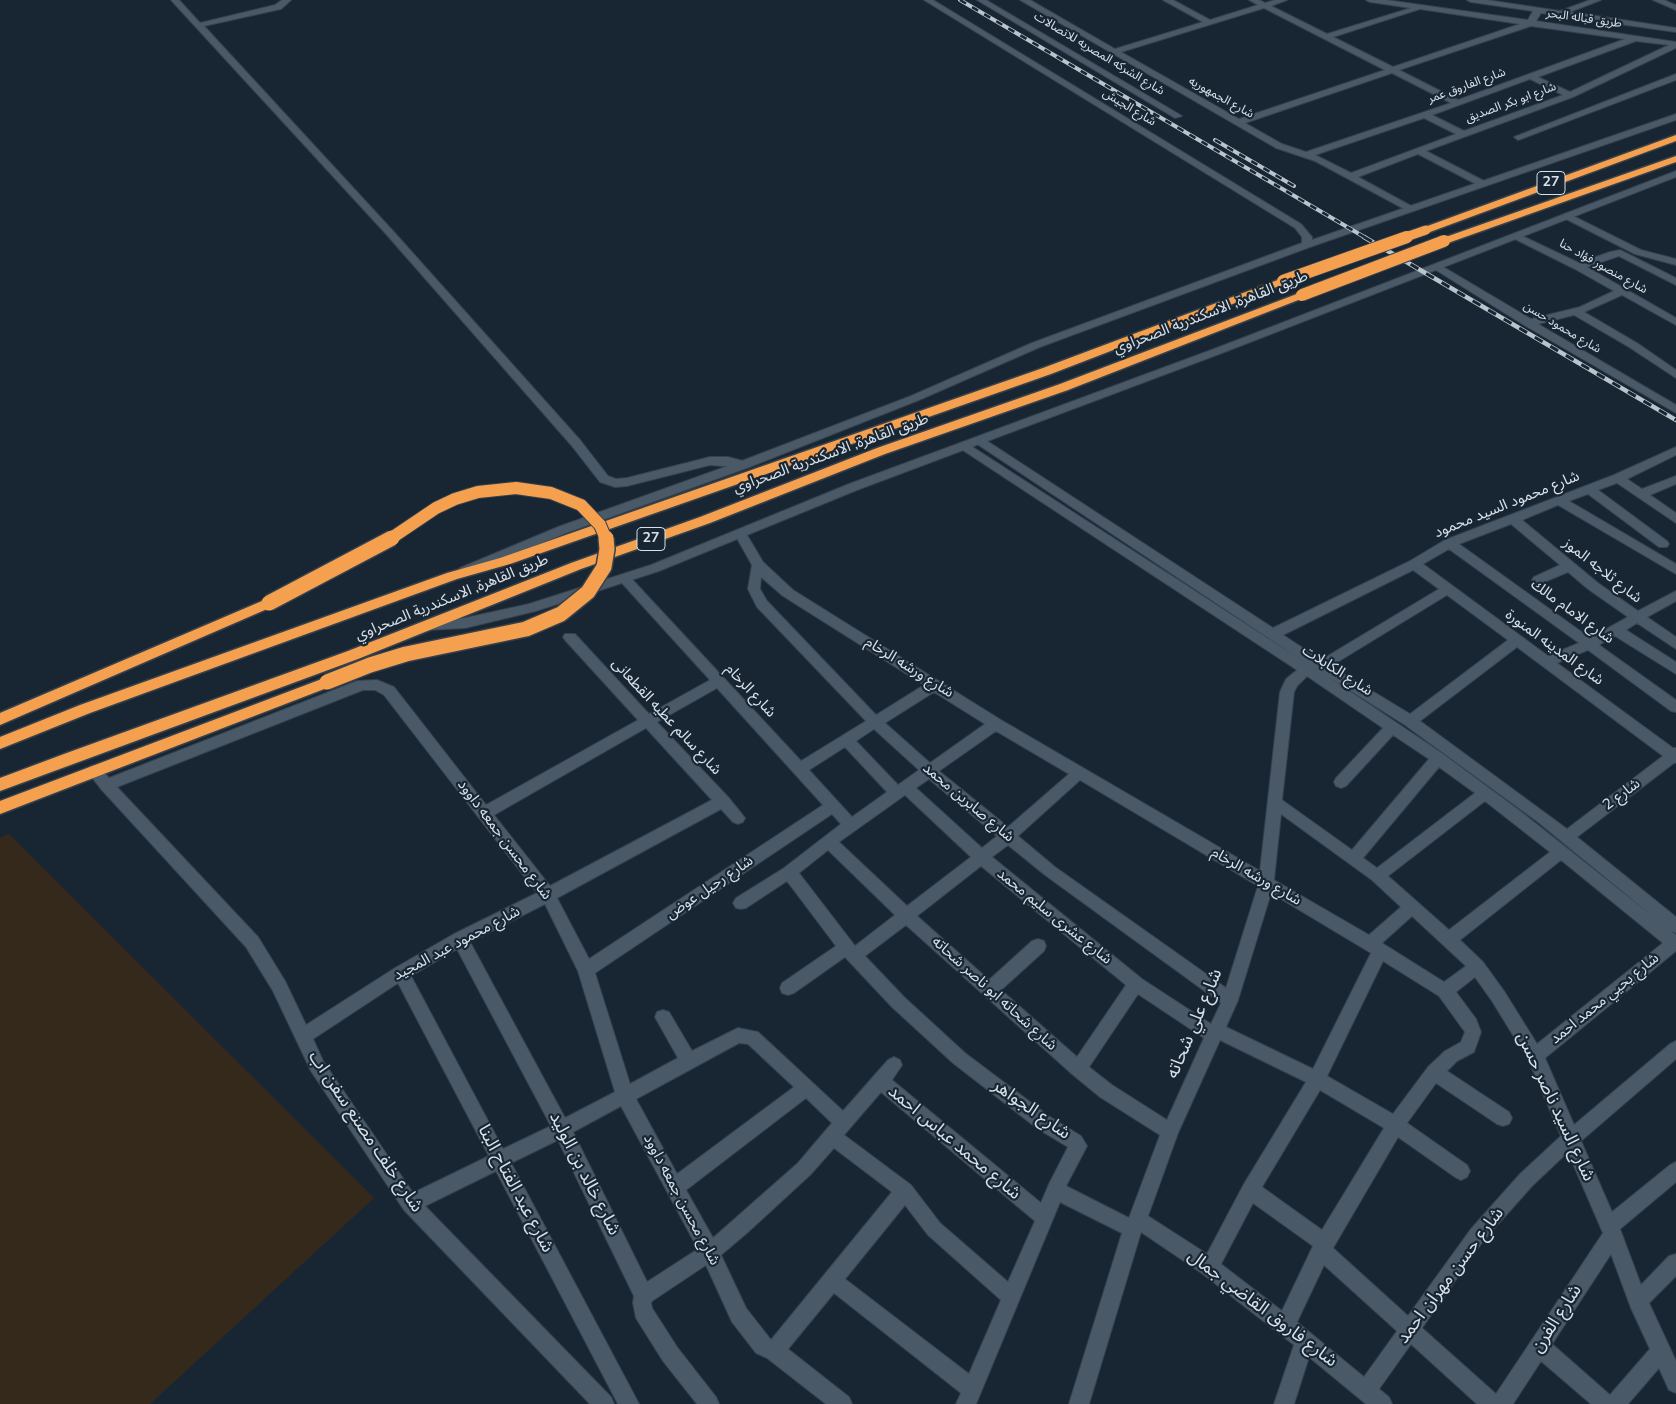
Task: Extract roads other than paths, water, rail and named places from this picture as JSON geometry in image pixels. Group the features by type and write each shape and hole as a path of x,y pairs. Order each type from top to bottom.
{"highway":[{"name":"طريق القاهرة, الاسكندرية الصحراوي","path":"0,743 86,709 452,576 505,561 1096,354 1283,282 1676,138"},
{"name":"طريق القاهرة, الاسكندرية الصحراوي","path":"0,785 353,655 425,625 881,451 1064,387 1444,242 1676,160"},
{"path":"0,719 269,603 387,541 436,508 472,494 516,488 551,493 581,505 595,517 604,532 607,549 600,575 581,600 556,617 520,631 447,644 397,656 0,808"}],"street":[{"path":"176,0 390,233 576,443 604,479 615,482 627,482 710,461 728,461 743,465"},
{"path":"200,25 278,8 287,0"},
{"name":"شارع الجيش","path":"928,0 1298,226 1307,237 1307,245"},
{"name":"شارع الشركه المصريه للاتصالات","path":"981,0 1178,116"},
{"name":"شارع الجمهوريه","path":"1024,0 1284,149 1318,159 1410,209"},
{"path":"1167,0 1209,22"},
{"path":"1253,0 1458,103"},
{"path":"1113,52 1283,0"},
{"name":"طريق قباله البحر","path":"1370,0 1676,44"},
{"name":"طريق قباله البحر","path":"1471,0 1676,30"},
{"path":"1560,13 1597,0"},
{"path":"1657,0 1676,8"},
{"path":"1326,37 1420,8"},
{"path":"1009,16 1039,9"},
{"path":"1238,122 1394,71 1531,23 1538,10"},
{"name":"شارع الفاروق عمر","path":"1306,155 1458,103 1636,38"},
{"name":"شارع ابو بكر الصديق","path":"1351,176 1570,95 1676,44"},
{"path":"1530,76 1570,95"},
{"path":"1518,137 1676,77"},
{"path":"1426,114 1464,134"},
{"path":"452,576 562,530 743,465 915,398 1036,346 1480,183 1676,117"},
{"path":"1418,151 1480,183"},
{"path":"425,625 464,623 507,614 564,599 625,579 854,487 981,441 1676,174"},
{"path":"1567,216 1638,252 1676,262"},
{"name":"شارع منصور فؤاد حنا","path":"1516,236 1580,267 1676,322"},
{"path":"1580,267 1620,253 1676,282"},
{"name":"شارع محمود حسن","path":"1436,267 1676,410"},
{"path":"1528,323 1577,312 1623,291"},
{"path":"1577,312 1633,345 1676,375"},
{"name":"شارع الكابلات","path":"981,441 1273,634 1313,668 1485,793 1675,943"},
{"name":"شارع الكابلات","path":"964,447 1046,501 1313,668 1410,721 1567,837 1676,926"},
{"name":"شارع محمود السيد محمود","path":"1273,634 1414,564 1450,543 1618,478 1676,451"},
{"path":"1618,478 1676,519"},
{"path":"1641,494 1676,480"},
{"path":"1589,489 1663,544"},
{"path":"1046,501 1059,493"},
{"path":"1560,501 1676,570"},
{"name":"شارع ثلاجه الموز","path":"1512,518 1568,566 1636,618 1676,644"},
{"name":"شارع ورشه الرخام","path":"740,533 758,565 788,593 996,724 1375,947 1445,991 1470,1024 1473,1032 1468,1047 1450,1056 1434,1072 1395,1125 1323,1246 1285,1326"},
{"name":"شارع الامام مالك","path":"1450,543 1676,707"},
{"name":"شارع المدينه المنورة","path":"1414,564 1675,756"},
{"name":"شارع صابرين محمد","path":"758,565 754,589 762,604 875,722 929,771 1050,872 1230,1000"},
{"path":"1538,580 1568,566"},
{"name":"شارع الرخام","path":"625,579 851,825"},
{"name":"شارع علي شحاته","path":"1079,1404 1135,1224 1170,1132 1230,1000 1266,883 1285,701 1291,684 1313,668 1448,589"},
{"path":"1546,662 1590,644 1676,595"},
{"path":"1615,629 1676,669"},
{"name":"شارع سالم عطيه القطعانى","path":"570,637 738,818"},
{"path":"1410,721 1516,640"},
{"path":"484,813 718,681"},
{"name":"شارع محسن جمعه داوود","path":"106,785 354,688 370,684 384,687 389,691 548,895 586,970 625,1096 710,1252 739,1315 763,1346 774,1351 842,1404"},
{"path":"800,769 935,685"},
{"path":"741,903 789,872 851,825 996,724"},
{"path":"1341,782 1392,727"},
{"name":"شارع عشرى سليم محمد","path":"847,740 981,858 1136,984 1214,1033 1317,1080 1395,1125 1461,1171"},
{"name":"شارع 2","path":"1567,837 1675,756"},
{"path":"1354,858 1438,758"},
{"name":"شارع خلف مصنع سفن اب","path":"94,772 252,942 279,986 317,1066 410,1204 604,1404"},
{"path":"788,988 907,916 1008,836 1079,773"},
{"path":"1378,876 1485,793"},
{"name":"شارع محمود عبد المجيد","path":"302,1037 401,973 723,801"},
{"name":"شارع السيد ناصر حسن","path":"1275,802 1378,876 1449,939 1477,967 1498,996 1535,1056 1611,1230 1638,1301 1667,1355 1676,1383"},
{"name":"شارع رحيل عوض","path":"586,970 833,806"},
{"name":"شارع شحاته ابو ناصر شحاته","path":"829,841 907,916 1078,1069 1106,1091 1170,1132"},
{"path":"1449,939 1561,852"},
{"name":"شارع الجواهر","path":"789,872 850,951 898,1002 959,1058 1078,1146 1055,1190 1045,1218 969,1396"},
{"path":"1210,1267 1250,1190 1317,1080 1375,947 1412,907"},
{"name":"شارع خالد بن الوليد","path":"460,940 562,1129 644,1295 643,1311 670,1354 709,1404"},
{"name":"شارع يحيي محمد احمد","path":"1535,1056 1675,943"},
{"path":"989,990 1038,946"},
{"path":"1445,991 1477,967"},
{"name":"شارع عبد الفتاح البنا","path":"401,973 629,1404"},
{"path":"1078,1069 1136,984"},
{"path":"663,1017 689,1060"},
{"path":"410,1204 562,1129 732,1037 746,1034 752,1036 806,1088 838,1130 905,1191 934,1229 1012,1297"},
{"name":"شارع حسن مهران احمد","path":"1367,1390 1478,1235 1526,1180 1570,1139 1676,1049"},
{"name":"شارع محمد عباس احمد","path":"894,1065 880,1081 1045,1218"},
{"path":"1434,1072 1503,1118"},
{"path":"644,1295 710,1252 742,1226 804,1169 880,1081"},
{"path":"675,1187 806,1088"},
{"name":"شارع الفرن","path":"1501,1404 1540,1346 1611,1230 1676,1171"},
{"name":"شارع فاروق القاضي جمال","path":"1055,1190 1135,1224 1210,1267 1367,1390 1382,1404"},
{"path":"1250,1190 1323,1246 1492,1404"},
{"path":"774,1351 905,1191"},
{"path":"1638,1301 1676,1263"},
{"path":"832,1280 969,1396"},
{"path":"1284,1404 1305,1341"},
{"path":"1540,1346 1606,1404"},
{"path":"1615,1404 1667,1355"}],"railway":[{"path":"960,0 1366,238"},
{"path":"1215,140 1294,186"},
{"path":"1364,237 1676,420"}]}
